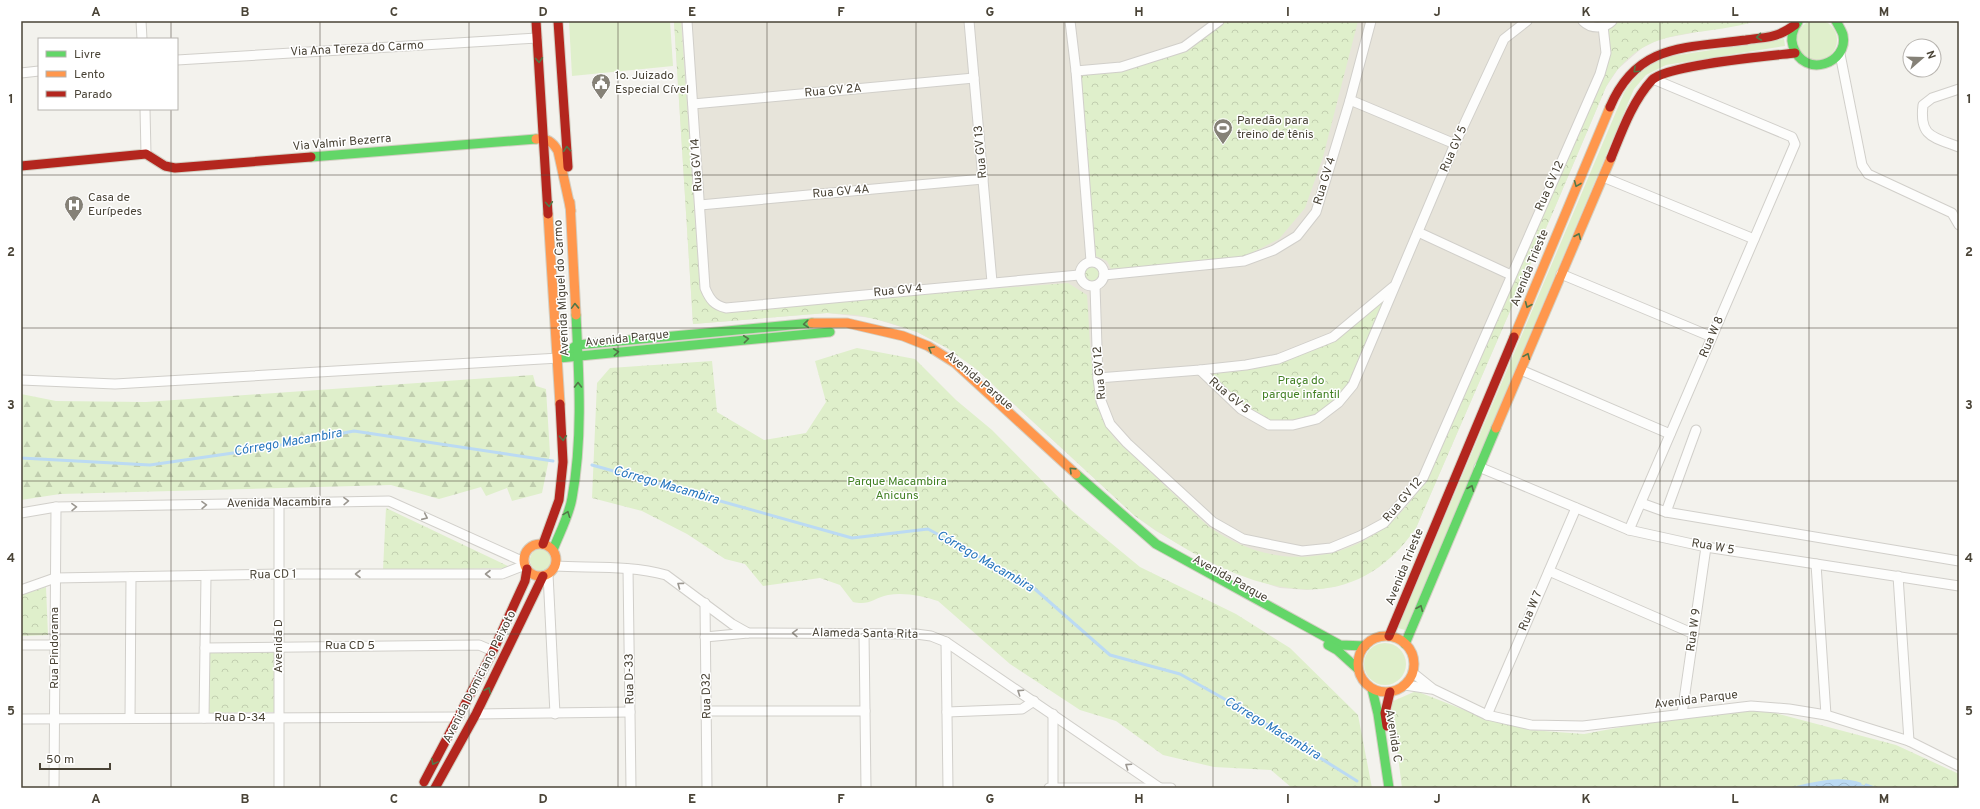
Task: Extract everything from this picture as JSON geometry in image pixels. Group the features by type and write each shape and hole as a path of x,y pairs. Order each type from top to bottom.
{"street":[{"path":"141,21 142,38"},
{"name":"Avenida Miguel do Carmo","path":"536,21 559,358 563,462 558,500 543,544"},
{"name":"Avenida Miguel do Carmo","path":"553,550 572,500 578,455 578,356 571,211 558,21"},
{"name":"Rua GV 14","path":"687,21 705,288 709,298 717,306"},
{"name":"Rua GV 13","path":"969,21 992,282"},
{"path":"1070,21 1076,70 1091,261"},
{"path":"1076,70 1121,67 1184,47 1219,21"},
{"name":"Rua GV 4","path":"1104,275 1244,261 1274,250 1297,236 1316,212 1350,100 1370,21"},
{"name":"Rua GV 5","path":"1200,370 1241,409 1269,425 1293,425 1317,420 1338,403 1353,385 1455,144 1504,39 1527,21"},
{"path":"1582,21 1591,26 1603,26 1612,21"},
{"path":"1797,23 1791,39 1795,53 1804,62 1817,66 1826,65 1840,54 1844,37 1841,28 1836,21"},
{"name":"Avenida Trieste","path":"1389,636 1616,94 1636,69 1648,59 1666,51 1778,35 1797,23"},
{"name":"Rua GV 12","path":"1094,286 1098,378 1101,401 1110,424 1127,443 1213,522 1243,540 1302,551 1331,548 1360,536 1384,523 1423,478 1600,74 1606,53 1603,26"},
{"name":"Via Ana Tereza do Carmo","path":"178,60 538,38"},
{"path":"1405,644 1632,108 1653,79 1686,67 1795,53"},
{"path":"1840,54 1862,165 1868,174 1952,213 1959,225"},
{"path":"21,73 38,71"},
{"name":"Rua GV 2A","path":"693,104 974,78"},
{"name":"Rua W 8","path":"1629,530 1795,144 1792,137 1653,79"},
{"path":"1959,89 1932,98 1923,105 1921,120 1926,132 1937,139 1959,147"},
{"path":"1350,100 1455,144"},
{"path":"21,166 146,154 145,110"},
{"path":"545,138 553,143 558,151 571,211"},
{"name":"Via Valmir Bezerra","path":"146,154 165,166 175,168 545,138"},
{"path":"1603,177 1754,239"},
{"name":"Rua GV 4A","path":"700,205 983,179"},
{"path":"1418,232 1511,275"},
{"path":"1091,261 1101,265 1104,275 1100,282 1094,286 1085,284 1079,275 1081,267 1091,261"},
{"path":"1561,274 1712,337"},
{"name":"Rua GV 4","path":"717,306 726,308 1079,275"},
{"name":"Rua GV 5","path":"1098,378 1200,370 1246,365 1278,359 1334,337 1394,286"},
{"name":"Avenida Parque","path":"559,358 577,345 810,323 847,323 903,336 928,346 955,363 1156,544 1340,645 1365,646"},
{"name":"Avenida Parque","path":"559,358 821,331 855,332 885,338 924,353 948,368 1007,419 1066,475 1156,552 1337,650 1358,669"},
{"path":"21,380 115,384 559,358"},
{"path":"1521,370 1670,434"},
{"path":"1666,512 1696,430"},
{"name":"Rua W 5","path":"1479,467 1629,530 1706,547 1959,586"},
{"name":"Avenida Macambira","path":"21,513 56,507 389,501 525,565"},
{"name":"Avenida D","path":"279,503 279,788"},
{"path":"1640,503 1666,512 1959,561"},
{"name":"Rua Pindorama","path":"54,788 56,507"},
{"name":"Rua W 7","path":"1487,715 1576,508"},
{"path":"536,544 543,544 553,550 556,561 555,566 545,575 531,573 525,565 525,554 529,548 536,544"},
{"name":"Rua W 9","path":"1682,714 1706,547"},
{"path":"1816,564 1826,715"},
{"name":"Rua CD 1","path":"21,590 55,578 279,574 502,574 525,565"},
{"name":"Avenida Domiciano Peixoto","path":"420,785 459,717 493,651 525,581 525,565"},
{"name":"Alameda Santa Rita","path":"555,566 654,572 666,575 732,624 748,633 916,634 931,636 946,642 1160,788"},
{"name":"Rua D-33","path":"628,570 631,788"},
{"path":"1549,571 1694,634"},
{"path":"545,575 555,714"},
{"name":"Avenida Domiciano Peixoto","path":"435,788 476,714 545,575"},
{"path":"204,718 206,576"},
{"path":"1898,576 1909,741"},
{"path":"130,718 131,577"},
{"name":"Rua D32","path":"705,603 708,711 707,788"},
{"path":"705,637 748,633"},
{"path":"864,634 866,788"},
{"path":"1389,636 1398,639 1405,644 1413,658 1413,674 1406,685 1390,692 1381,692 1372,689 1363,680 1358,669 1359,656 1365,646 1376,638 1389,636"},
{"path":"946,642 948,788"},
{"path":"21,644 55,644"},
{"name":"Rua CD 5","path":"205,648 479,645 493,651"},
{"name":"Avenida Parque","path":"1413,674 1433,689 1487,715 1531,725 1583,726 1751,706 1789,709 1826,715 1909,741 1959,766"},
{"name":"Avenida Parque","path":"1406,685 1433,689"},
{"name":"Avenida C","path":"1372,689 1378,714 1389,788"},
{"name":"Avenida C","path":"1390,692 1385,713 1396,788"},
{"path":"947,712 1022,709 1034,702"},
{"path":"708,711 865,711"},
{"path":"476,714 630,712"},
{"path":"1053,714 1053,788"},
{"name":"Rua D-34","path":"21,718 459,717"},
{"path":"420,785 429,782 435,788"},
{"path":"1048,788 1171,788"}],"shaded area":[{"path":"674,21 1756,21 1660,39 1642,48 1618,69 1606,87 1416,528 1400,548 1371,572 1334,587 1307,590 1280,588 1238,574 1198,555 1156,531 1135,516 975,368 947,348 917,332 872,318 827,313 693,324"}],"green space":[{"path":"1817,20 1831,26 1837,40 1831,54 1817,60 1803,54 1797,40 1803,26"},
{"path":"569,21 670,21 673,66 572,76"},
{"path":"674,21 681,21 700,289 709,304 719,310 1068,283 1087,295 1090,350 1095,387 1099,405 1114,438 1208,526 1237,543 1268,553 1298,557 1328,554 1357,544 1383,528 1407,506 1426,478 1610,46 1607,29 1617,21 1756,21 1734,27 1672,36 1654,42 1637,52 1621,66 1606,87 1416,528 1385,562 1352,582 1316,589 1279,586 1241,576 1204,559 1169,538 1135,516 975,368 947,348 917,332 887,322 857,315 827,313 693,324"},
{"path":"1225,21 1358,21 1323,157 1305,208 1279,239 1242,258 1111,269 1107,261 1096,256 1081,74 1121,69 1158,61 1192,46 1209,35"},
{"path":"1784,39 1785,46 1666,65 1646,75 1634,89 1405,630 1398,628 1624,93 1644,70 1657,62 1672,56"},
{"path":"1091,265 1097,268 1100,274 1097,280 1091,283 1085,280 1082,274 1085,268"},
{"name":"Praça do parque infantil","path":"1387,296 1351,384 1316,417 1269,422 1243,407 1215,381 1212,372 1268,366 1286,361 1313,349"},
{"name":"Parque Macambira Anicuns","path":"857,348 915,359 956,400 992,430 1071,510 1140,567 1236,614 1290,648 1358,715 1372,788 1292,788 1271,770 1214,767 1163,755 1116,721 1080,710 1010,664 938,601 920,596 894,594 863,603 853,602 840,585 820,578 763,586 745,564 725,559 687,534 642,511 592,498 597,383 610,368 712,361 717,412 764,440 806,433 826,402 815,361"},
{"path":"533,375 536,386 546,389 550,454 542,493 512,501 507,488 486,496 481,487 439,499 391,485 60,494 21,500 21,394 56,401 146,402"},
{"path":"386,508 512,568 383,570"},
{"path":"541,549 549,552 552,560 549,568 541,571 533,568 530,560 533,552"},
{"path":"46,587 48,635 21,636 21,595"},
{"path":"1385,643 1400,649 1406,664 1400,679 1385,685 1370,679 1364,664 1370,649"},
{"path":"276,650 276,712 208,713 208,651"},
{"path":"1416,691 1485,718 1530,730 1584,734 1686,715 1764,710 1896,745 1959,774 1959,788 1402,788 1391,702"}],"water":[{"path":"1846,780 1874,788 1794,788 1826,781"}],"waterway":[{"name":"Córrego Macambira","path":"21,458 150,465 254,450 354,431 553,461"},
{"name":"Córrego Macambira","path":"592,465 852,538 928,529 1028,583 1110,655 1180,674 1237,706 1357,781"},
{"name":"Córrego Macambira","path":"1794,788 1835,781 1860,784"},
{"name":"Córrego Macambira","path":"1866,785 1874,788"}],"traffic: fast":[{"path":"1798,22 1792,33 1793,46 1799,56 1806,63 1815,65 1824,64 1833,60 1843,45 1843,35 1836,21"},
{"path":"311,157 536,139"},
{"path":"553,550 571,505 578,453 579,407 576,315"},
{"path":"559,358 577,345 812,323"},
{"path":"559,358 830,332"},
{"path":"1405,644 1496,428"},
{"path":"1076,474 1156,544 1340,645 1365,646"},
{"path":"1328,645 1337,650 1358,669"},
{"path":"1372,689 1378,714 1389,788"}],"traffic: slow":[{"path":"1514,337 1610,107"},
{"path":"536,139 549,141 558,151 571,211"},
{"path":"1496,428 1611,158"},
{"path":"570,202 576,315"},
{"path":"548,214 560,404"},
{"path":"812,323 847,323 903,336 928,346 955,363 1076,474"},
{"path":"537,544 543,544 553,551 556,560 555,566 549,573 543,576 537,576 527,569 524,563 524,557 531,547 537,544"},
{"path":"1381,636 1391,636 1406,644 1412,653 1414,664 1412,675 1406,684 1391,692 1381,692 1370,687 1363,680 1358,669 1358,659 1363,648 1370,641 1381,636"}],"traffic: jam":[{"path":"536,21 548,214"},
{"path":"558,21 568,167"},
{"path":"1610,107 1621,86 1634,71 1649,60 1666,52 1703,45 1771,36 1783,32 1795,25"},
{"path":"1611,158 1633,107 1652,80 1661,75 1677,70 1697,66 1795,53"},
{"path":"21,166 146,154 165,166 175,168 311,157"},
{"path":"1389,636 1514,337"},
{"path":"543,544 559,500 563,462 560,404"},
{"path":"424,782 493,651 525,581 527,569"},
{"path":"435,788 476,714 543,576"},
{"path":"1387,726 1385,713 1390,692"}],"place":[{"name":"1o. Juizado Especial Cível","path":"601,100"},
{"name":"Paredão para treino de tênis","path":"1223,145"},
{"name":"Casa de Eurípedes","path":"74,222"}]}
